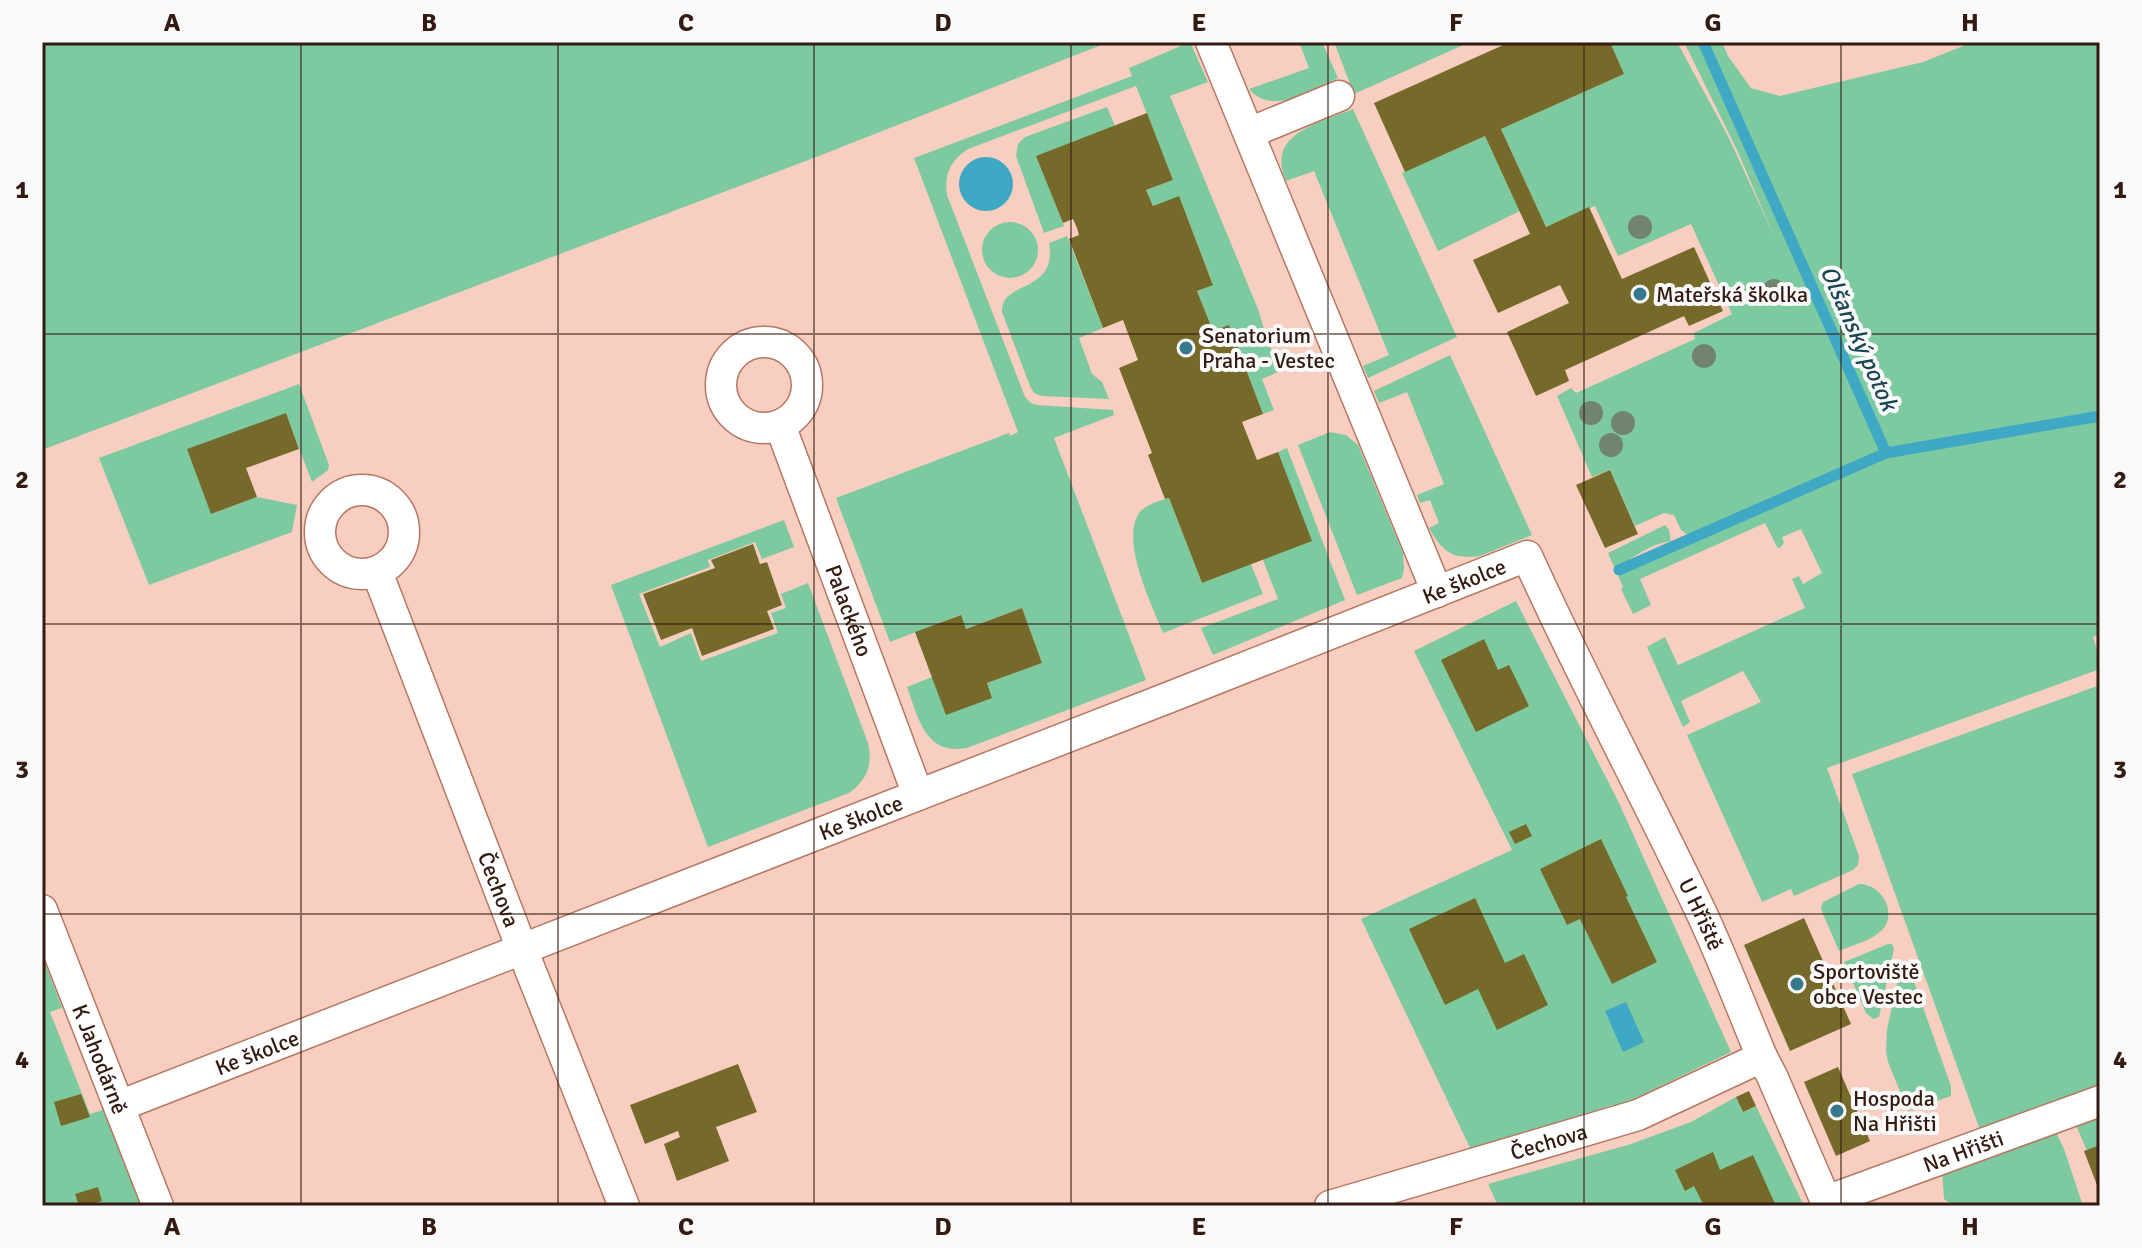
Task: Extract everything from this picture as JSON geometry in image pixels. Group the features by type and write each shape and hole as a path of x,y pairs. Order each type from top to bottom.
{"street":[{"path":"1211,42 1437,592"},
{"path":"1249,133 1339,96"},
{"name":"Palackého","path":"780,425 918,795"},
{"name":"Ke školce","path":"119,1106 1527,556 1560,629"},
{"name":"Čechova","path":"377,572 624,1206"},
{"name":"U Hřiště","path":"1560,629 1592,688 1702,915 1827,1204"},
{"name":"K Jahodárně","path":"42,910 158,1206"},
{"name":"Čechova","path":"1330,1206 1638,1115 1762,1057"},
{"name":"Na Hřišti","path":"1827,1204 2100,1101"}],"green space":[{"path":"42,42 1109,42 811,159 42,450"},
{"path":"1190,42 1208,82 1170,96 1258,309 1269,345 1283,370 1262,379 1274,410 1263,414 1229,326 1213,331 1197,291 1213,284 1179,197 1153,206 1146,190 1173,180 1136,86 968,149 957,158 946,181 947,195 1025,397 1037,405 1113,410 1114,415 1054,438 1146,680 967,748 941,746 925,732 907,687 932,677 992,698 987,683 1042,663 1022,608 966,629 960,615 890,642 836,498 1018,432 914,158 1132,76 1129,68"},
{"path":"1299,42 1322,42 1338,78 1305,94 1281,101 1269,101 1249,89 1309,68"},
{"path":"1334,42 1470,42 1354,94"},
{"path":"1610,42 1677,42 1728,136 1774,236 1737,150 1684,42 1722,42 1751,88 1780,96 1923,62 1973,42 2100,42 2100,634 2093,637 2100,669 1827,768 1859,856 1858,865 1794,896 1791,889 1762,902 1687,735 1761,702 1743,671 1681,701 1690,722 1683,727 1647,647 1665,637 1678,665 1805,608 1792,579 1799,576 1803,584 1822,573 1801,529 1782,537 1784,543 1780,548 1765,523 1640,579 1651,605 1633,614 1618,575 1696,541 1681,530 1674,515 1664,513 1635,526 1610,470 1592,477 1557,396 1571,388 1576,393 1695,339 1694,333 1732,314 1691,224 1618,256 1595,206 1546,227 1501,129 1624,74"},
{"path":"1107,107 1115,126 1037,156 1064,226 1044,233 1016,156 1018,144 1025,137"},
{"path":"1353,109 1457,337 1368,378 1363,366 1389,355 1314,171 1286,181 1281,165 1283,151 1299,132"},
{"path":"1485,136 1520,211 1438,251 1402,173"},
{"path":"1010,222 1030,230 1038,250 1030,270 1010,278 990,270 982,250 990,230"},
{"path":"1067,236 1103,328 1079,338 1092,374 1102,382 1109,399 1034,393 1002,312 1004,302 1010,295 1038,279 1045,271 1049,243"},
{"path":"1450,355 1532,535 1480,556 1455,555 1443,548 1434,536 1429,528 1439,523 1430,500 1420,503 1417,495 1444,484 1407,392 1379,403 1374,391"},
{"path":"299,384 329,465 328,470 312,482 286,414 211,514 257,497 297,505 292,532 149,585 99,458"},
{"path":"1330,432 1346,435 1358,445 1403,553 1402,578 1357,595 1298,445"},
{"path":"1287,448 1345,600 1213,655 1201,628 1278,599 1263,560 1278,452"},
{"path":"1169,498 1202,583 1251,564 1263,594 1163,633 1145,590 1133,538 1140,512"},
{"path":"784,520 794,547 762,559 755,542 708,560 710,567 639,594 660,647 691,633 701,661 778,633 771,613 786,608 781,594 808,583 868,743 869,765 860,783 849,793 708,847 611,585"},
{"path":"1665,525 1671,541 1649,548 1615,569 1608,553"},
{"path":"1516,601 1619,803 1731,1052 1615,1108 1613,1105 1471,1150 1361,919 1512,850 1414,651"},
{"path":"2100,685 2100,1086 1980,1130 1852,774"},
{"path":"1859,884 1875,889 1886,902 1886,925 1867,940 1839,951 1821,908 1823,902"},
{"path":"1892,944 1894,949 1879,1017 1873,1019 1866,1013 1844,962"},
{"path":"42,955 62,1008 50,1012 90,1114 106,1109 143,1206 42,1206"},
{"path":"1906,973 1914,982 1951,1086 1951,1096 1908,1111 1886,1051 1887,1029 1899,975"},
{"path":"1736,1097 1743,1112 1756,1106 1804,1206 1498,1206 1488,1184 1631,1144 1691,1122"},
{"path":"2100,1109 2100,1146 2087,1151 2073,1118"},
{"path":"2053,1126 2083,1206 1954,1206 1944,1199 1942,1171"}],"water":[{"path":"986,157 1005,165 1013,184 1005,203 986,211 967,203 959,184 967,165"},
{"path":"1626,1002 1644,1042 1623,1052 1605,1011"}],"building":[{"path":"1510,42 1610,42 1624,74 1501,129 1546,227 1589,207 1622,279 1694,247 1723,311 1689,326 1684,316 1565,370 1569,381 1536,396 1507,332 1569,303 1560,285 1498,313 1473,260 1530,234 1485,136 1405,172 1374,103"},
{"name":"Senatorium Praha - Vestec","path":"1147,113 1173,180 1146,190 1153,206 1179,196 1213,285 1197,291 1213,331 1229,325 1263,414 1242,422 1257,460 1278,452 1312,541 1202,583 1169,498 1165,499 1148,455 1152,453 1119,368 1138,360 1123,320 1103,328 1069,239 1079,235 1077,228 1073,219 1063,223 1036,156"},
{"path":"286,413 299,449 246,468 257,497 211,514 187,449"},
{"path":"1610,470 1638,534 1605,548 1576,485"},
{"path":"753,544 760,564 767,562 782,605 767,611 774,629 702,656 692,628 661,640 643,594 715,568 711,560"},
{"path":"1022,608 1042,663 987,683 992,698 946,715 915,632 961,615 966,629"},
{"path":"1484,639 1498,670 1509,665 1529,706 1476,732 1441,660"},
{"path":"1526,824 1532,836 1515,844 1509,832"},
{"path":"1601,839 1657,962 1612,984 1580,919 1567,925 1540,869"},
{"path":"1475,898 1505,963 1524,954 1548,1005 1497,1030 1478,989 1445,1005 1409,929"},
{"name":"Sportoviště obce Vestec","path":"1804,918 1851,1024 1790,1051 1744,945"},
{"path":"738,1064 757,1112 716,1127 729,1161 677,1181 664,1144 680,1137 678,1131 645,1144 630,1105"},
{"name":"Hospoda Na Hřišti","path":"1838,1067 1870,1141 1836,1156 1804,1082"},
{"path":"1749,1091 1756,1106 1743,1112 1736,1097"},
{"path":"81,1094 90,1117 61,1126 54,1102"},
{"path":"2100,1145 2100,1193 2084,1151"},
{"path":"1713,1152 1720,1170 1753,1155 1776,1206 1704,1206 1694,1186 1685,1191 1675,1170"},
{"path":"98,1187 102,1201 79,1206 75,1194"}],"waterway":[{"name":"Olšanský potok","path":"1703,42 1886,453 2100,416"},
{"path":"1619,570 1886,453"}],"place":[{"name":"Mateřská školka","path":"1640,294"},
{"name":"Senatorium Praha - Vestec","path":"1186,348"},
{"name":"Sportoviště obce Vestec","path":"1797,984"},
{"name":"Hospoda Na Hřišti","path":"1837,1111"}]}
